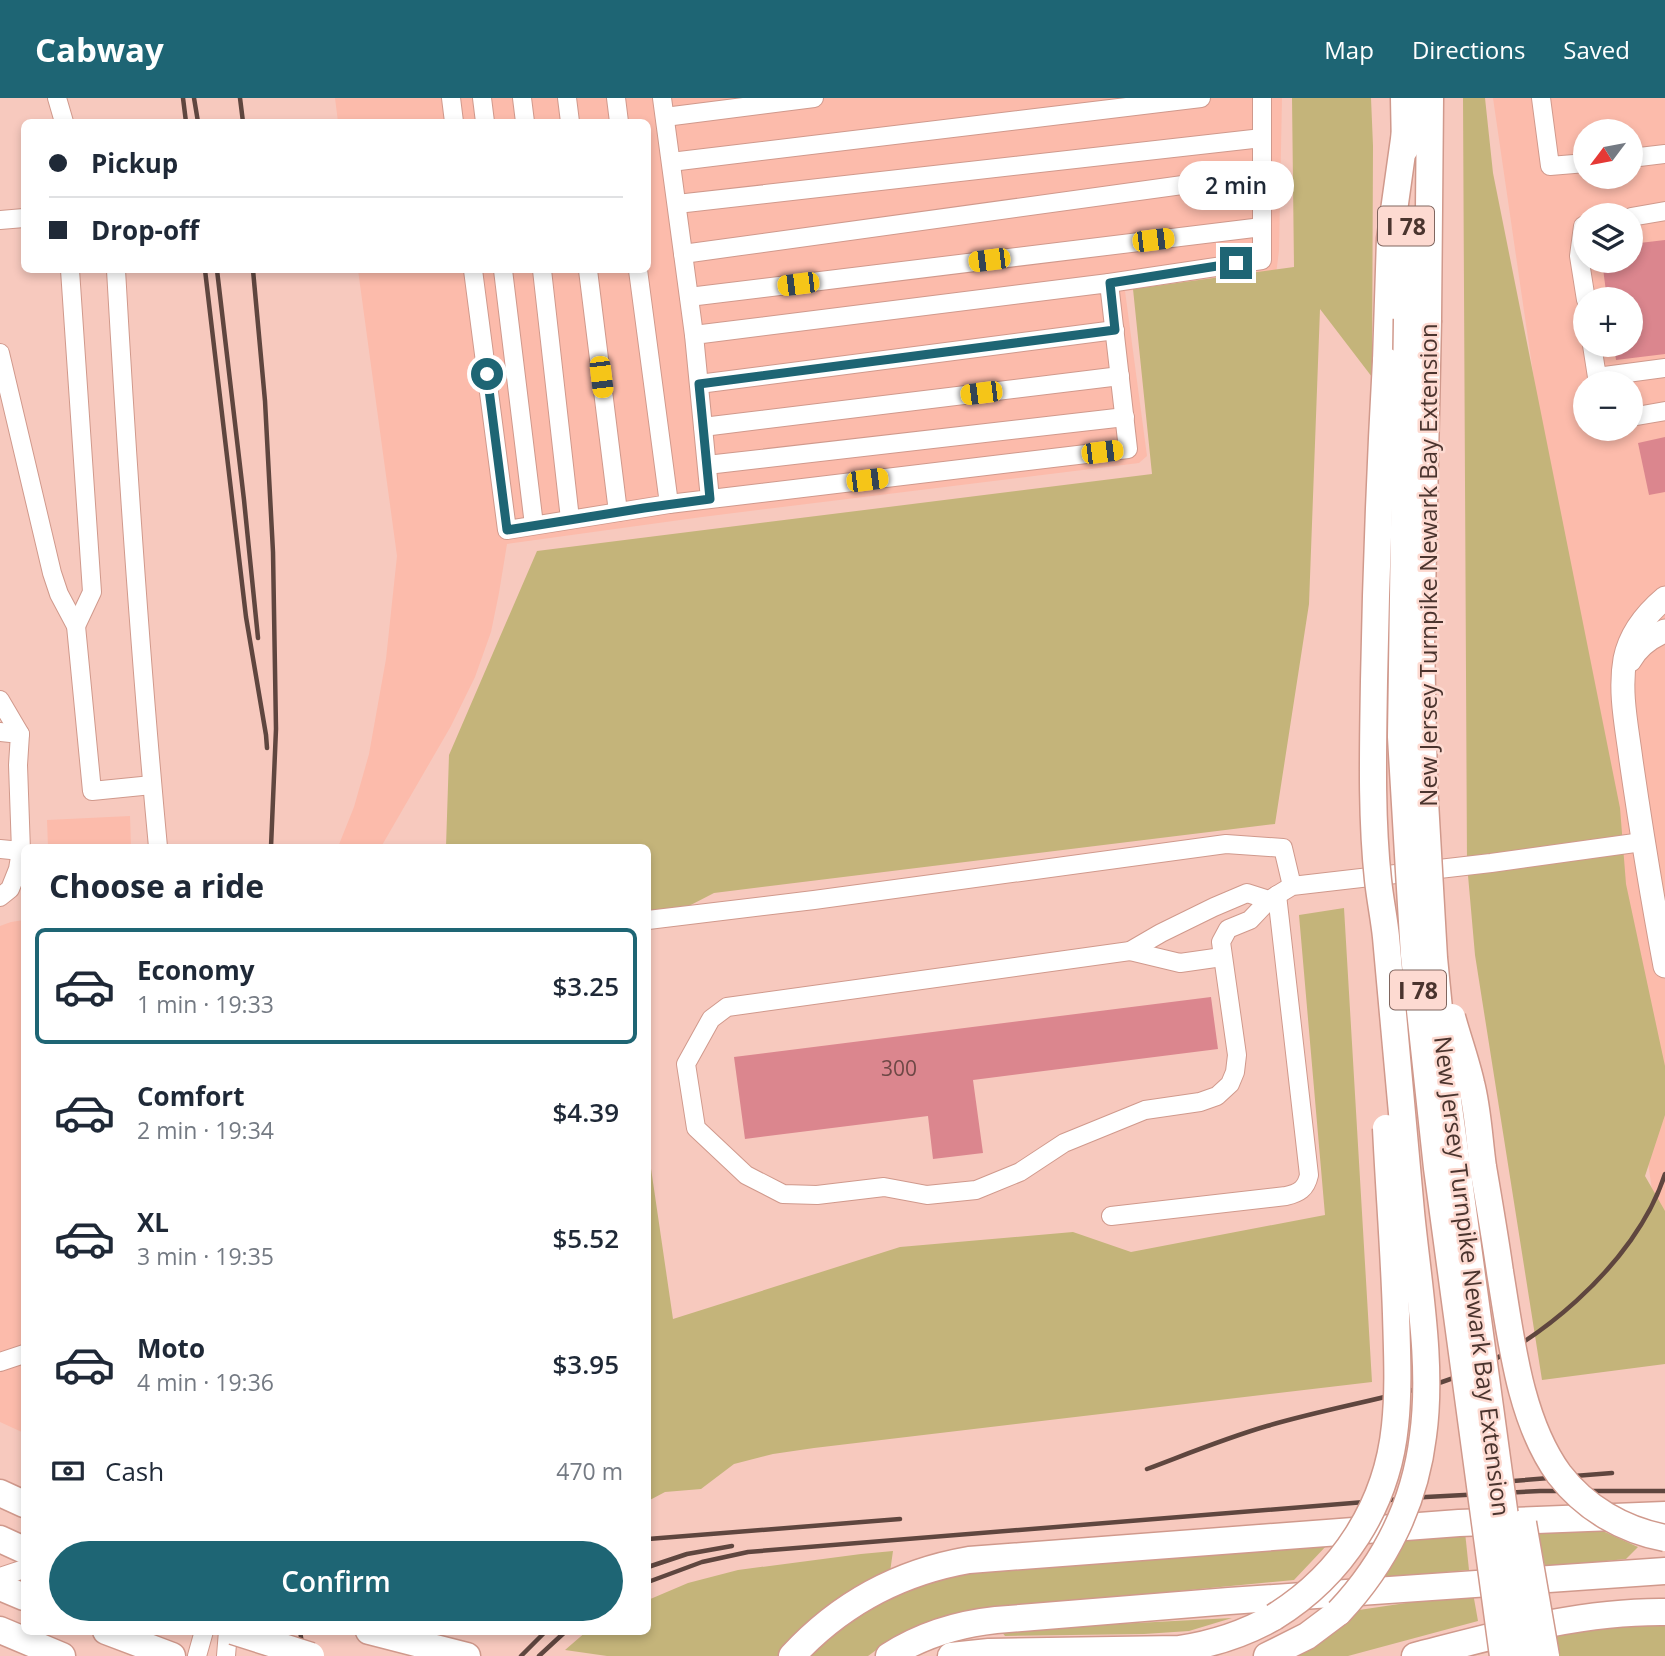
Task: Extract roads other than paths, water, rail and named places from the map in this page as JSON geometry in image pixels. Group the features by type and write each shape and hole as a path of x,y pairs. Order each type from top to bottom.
{"highway":[{"name":"New Jersey Turnpike Newark Bay Extension","path":"1404,98 1417,320 1424,784 1434,958 1448,1100 1524,1656"},
{"name":"New Jersey Turnpike Newark Bay Extension","path":"1430,98 1417,320 1401,737 1414,955 1437,1168 1503,1656"},
{"path":"951,1656 989,1651 1179,1649 1224,1640 1258,1626 1297,1602 1344,1556 1360,1532 1382,1485 1391,1455 1397,1400 1396,1318 1376,937 1378,878 1373,716 1376,572 1390,239 1405,132"},
{"path":"1267,1656 1307,1636 1339,1612 1374,1568 1401,1519 1411,1494 1422,1447 1426,1411 1424,1341 1386,936 1378,878"},
{"path":"1434,958 1472,1085 1506,1308 1532,1423 1558,1472 1580,1497 1611,1520 1665,1538"},
{"path":"1471,1264 1499,1370 1508,1439 1546,1656"},
{"path":"0,1493 21,1503"},
{"path":"792,1656 825,1624 878,1589 925,1570 969,1560 1460,1523 1665,1515"},
{"path":"0,1539 21,1549"},
{"path":"889,1656 934,1633 996,1620 1257,1599 1665,1573"},
{"path":"1,1577 21,1594"},
{"path":"1415,1656 1577,1619 1657,1612"},
{"path":"0,1630 62,1656"},
{"path":"117,1635 172,1656"},
{"path":"243,1635 311,1656"},
{"path":"385,1635 467,1656"}],"main road":[{"path":"1665,598 1647,615 1635,632 1627,651 1623,676 1625,715 1642,842 1665,966"},
{"path":"1623,676 1639,647 1665,631"}],"lane":[{"path":"57,98 63,119"},
{"path":"451,98 454,119"},
{"path":"482,98 485,119"},
{"path":"522,98 525,119"},
{"path":"567,98 570,119"},
{"path":"616,98 619,119"},
{"path":"662,98 694,335 710,499"},
{"path":"665,117 814,98"},
{"path":"671,163 1201,98"},
{"path":"694,335 1110,283 1262,260 1262,98"},
{"path":"1541,98 1550,166 1573,164"},
{"path":"677,204 1262,138"},
{"path":"1643,157 1665,154"},
{"path":"683,254 1262,174"},
{"path":"1643,215 1665,211"},
{"path":"0,220 21,218"},
{"path":"689,297 1262,227"},
{"path":"70,273 92,592 76,626"},
{"path":"116,273 158,844"},
{"path":"473,273 507,530 669,504 1128,449 1110,283"},
{"path":"503,273 534,525"},
{"path":"542,273 570,519"},
{"path":"588,273 618,512"},
{"path":"638,273 669,504"},
{"path":"699,384 1115,330"},
{"path":"0,353 52,573 59,594 76,626 92,791 152,785"},
{"path":"1594,357 1597,377 1665,368"},
{"path":"703,427 1120,376"},
{"path":"1643,415 1665,411"},
{"path":"707,465 1125,417"},
{"path":"0,700 20,734 18,765 21,851 18,869 10,889 0,897"},
{"path":"0,732 20,734"},
{"path":"1279,894 1250,920 1228,929 1221,942 1237,1055 1230,1084 1217,1096 1200,1102 1145,1110 1064,1143 1020,1172 976,1190 927,1195 884,1187 817,1195 783,1194 746,1175 696,1128 686,1064 711,1018 727,1007 1130,951 1214,906 1247,893 1279,894 1642,842"},
{"path":"651,920 1226,844 1283,848 1279,894 1309,1175 1307,1183 1302,1190 1286,1196 1111,1216"},
{"path":"0,849 21,851"},
{"path":"1130,951 1180,963 1222,957"},
{"path":"0,1362 21,1355"},
{"path":"1,1577 21,1570"},
{"path":"197,1656 203,1635"},
{"path":"226,1656 229,1635"}],"railway":[{"path":"183,98 186,119"},
{"path":"194,98 198,119"},
{"path":"240,98 243,119"},
{"path":"205,273 246,617 267,748"},
{"path":"217,273 258,638"},
{"path":"253,273 265,401 273,552 276,729 271,844"},
{"path":"1147,1469 1267,1426 1442,1382 1476,1369 1510,1350 1544,1327 1606,1272 1631,1240 1651,1207 1665,1174"},
{"path":"1475,1484 1612,1473"},
{"path":"651,1581 702,1562 748,1552 1426,1497 1540,1491 1665,1491"},
{"path":"651,1539 900,1519"},
{"path":"651,1566 687,1554 732,1546"},
{"path":"301,1635 304,1656"},
{"path":"521,1656 542,1635"},
{"path":"539,1656 562,1635"}]}
